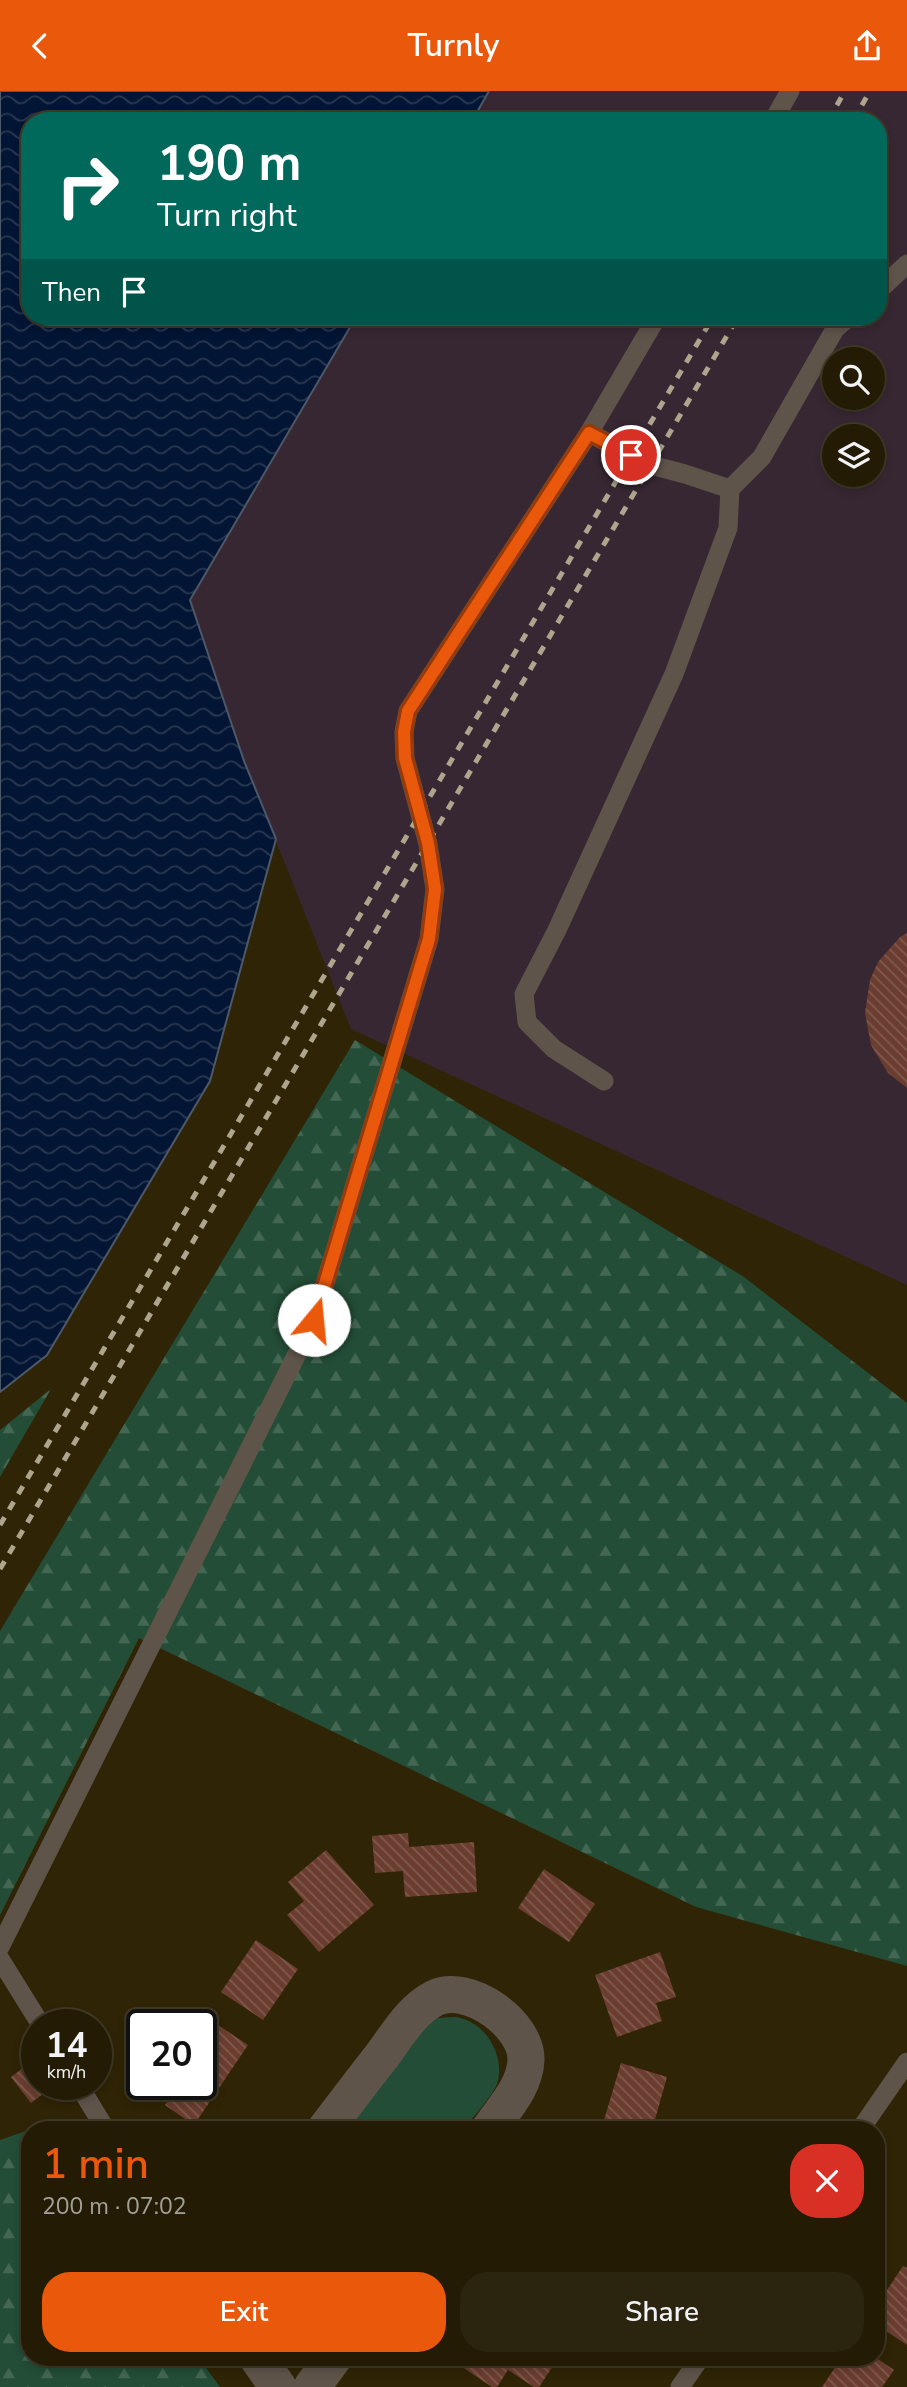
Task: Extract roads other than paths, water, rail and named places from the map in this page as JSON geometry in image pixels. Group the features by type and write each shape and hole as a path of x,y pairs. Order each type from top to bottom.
{"street":[{"path":"332,2121 416,2010 438,1997 463,1995 485,2003 504,2018 519,2037 526,2056 523,2080 495,2121"},
{"path":"263,2366 278,2387"},
{"path":"312,2387 327,2366"}],"lane":[{"path":"778,112 790,91"},
{"path":"887,283 907,264"},
{"path":"0,1947 314,1320 429,939 435,889 428,843 405,758 404,732 408,711 589,433 652,326"},
{"path":"604,1080 554,1049 527,1022 524,994 557,929 674,674 728,528 730,489 762,457 838,326"},
{"path":"589,433 651,465 730,489"},
{"path":"0,1959 31,2009"},
{"path":"866,2121 907,2062"},
{"path":"88,2100 101,2121"},
{"path":"680,2387 695,2366"}],"water":[{"path":"0,91 489,91 477,112 21,112 21,326 351,326 190,600 244,761 276,839 210,1081 47,1355 0,1392"}],"railway":[{"path":"833,112 845,91"},
{"path":"858,112 870,91"},
{"path":"0,1525 708,326"},
{"path":"0,1569 733,326"}]}
